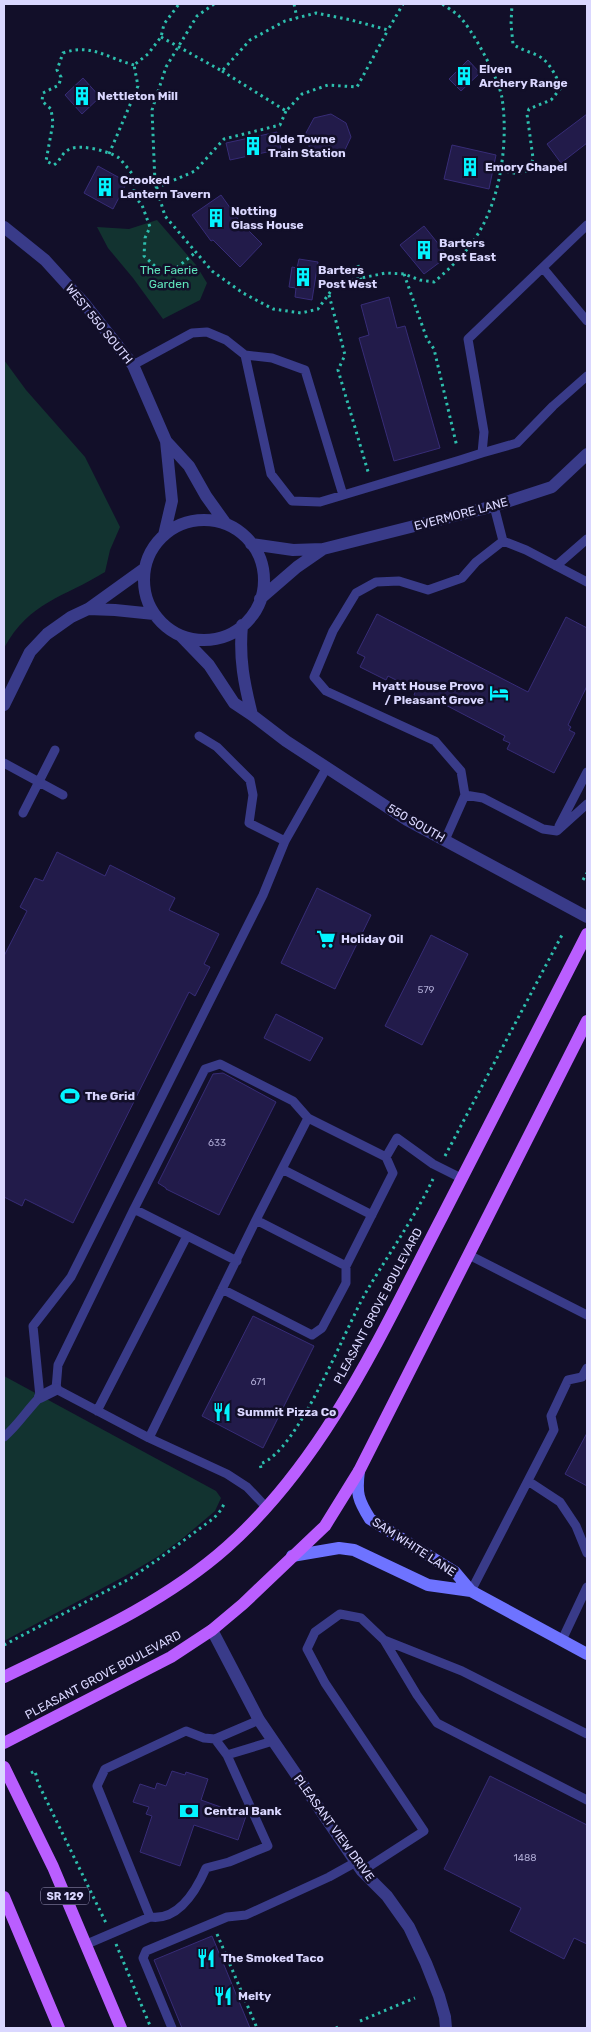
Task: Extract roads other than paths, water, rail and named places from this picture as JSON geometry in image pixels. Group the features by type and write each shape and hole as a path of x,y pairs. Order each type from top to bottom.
{"main road":[{"name":"PLEASANT GROVE BOULEVARD","path":"4,1677 128,1615 192,1576 227,1547 267,1508 318,1440 381,1335 587,934"},
{"name":"PLEASANT GROVE BOULEVARD","path":"4,1744 171,1657 212,1630 243,1604 325,1526 359,1471 587,1021"},
{"name":"SR 129","path":"4,1767 53,1867 121,2028"},
{"path":"4,1896 59,2028"}],"street":[{"name":"WEST 550 SOUTH","path":"4,227 45,260 84,303 133,365 166,441"},
{"path":"166,441 189,466 206,496 226,524"},
{"path":"164,535 172,501 166,441"},
{"name":"EVERMORE LANE","path":"322,550 494,506 552,487 587,454"},
{"path":"206,520 226,524 244,535 257,551 263,571 263,589 260,599 253,614 233,633 216,639 199,640 181,636 166,627 154,614 146,599 144,580 146,561 155,544 164,535 186,522 206,520"},
{"path":"251,544 293,550 322,550"},
{"path":"260,599 297,567 322,550"},
{"path":"4,704 30,652 47,634 71,617 88,609 146,568"},
{"path":"88,609 154,614"},
{"path":"242,626 241,666 252,715"},
{"name":"550 SOUTH","path":"181,636 209,665 234,704 286,741 407,820 587,917"},
{"path":"40,1397 56,1389"},
{"name":"SAM WHITE LANE","path":"359,1471 356,1489 361,1505 370,1520 455,1572 471,1591"},
{"name":"SAM WHITE LANE","path":"292,1556 339,1548 354,1550 428,1585 471,1591 587,1654"},
{"name":"PLEASANT VIEW DRIVE","path":"212,1630 258,1720 359,1866 387,1896 408,1927 436,1988 445,2017 446,2028"}],"lane":[{"path":"482,454 484,432 468,339 587,225"},
{"path":"543,268 587,322"},
{"path":"133,365 192,333 207,332 226,340 245,355 272,358 305,370 343,495"},
{"path":"245,355 271,474 292,501 320,502 517,443 553,406 587,376"},
{"path":"494,506 503,541"},
{"path":"556,566 587,539"},
{"path":"503,541 526,550 587,582"},
{"path":"446,840 465,795 461,771 435,741 326,691 314,677 333,631 356,593 376,582 399,581 428,590 462,578 476,562 503,541"},
{"path":"199,736 217,747 250,780 253,795 249,823 285,841"},
{"path":"23,813 55,750"},
{"path":"4,763 63,795"},
{"path":"4,1437 40,1397 33,1326 70,1277 263,895 285,841 327,767"},
{"path":"557,831 587,772"},
{"path":"465,795 483,798 543,829 557,831"},
{"path":"557,831 587,804"},
{"path":"222,1289 312,1335 322,1328 346,1283 346,1266 393,1173 386,1157 308,1118 293,1101 220,1064 206,1069 134,1209 58,1365 56,1389 149,1438 227,1474 247,1486 267,1508"},
{"path":"149,1438 308,1118"},
{"path":"386,1157 397,1138 433,1164 461,1178"},
{"path":"282,1170 372,1215"},
{"path":"134,1209 236,1261"},
{"path":"256,1220 346,1266"},
{"path":"97,1411 187,1236"},
{"path":"469,1255 587,1316"},
{"path":"471,1591 554,1430 551,1416 568,1380 582,1378 587,1368"},
{"path":"528,1481 560,1502 576,1526 587,1553"},
{"path":"562,1640 587,1587"},
{"path":"172,2028 143,1958 146,1951 227,1917 246,1915 359,1866 424,1831 326,1683 307,1649 316,1632 340,1614 361,1618 384,1640 417,1696 437,1724 587,1800"},
{"path":"384,1640 462,1671 587,1734"},
{"path":"215,1739 258,1720"},
{"path":"86,1944 150,1917 161,1918 187,1902 200,1882 206,1868 229,1862 268,1846 227,1755 215,1739 186,1731 105,1769 97,1786 150,1917"},
{"path":"227,1755 273,1741"}],"place":[{"name":"Elven Archery Range","path":"464,76"},
{"name":"Nettleton Mill","path":"82,96"},
{"name":"Olde Towne Train Station","path":"253,146"},
{"name":"Emory Chapel","path":"470,167"},
{"name":"Crooked Lantern Tavern","path":"105,187"},
{"name":"Notting Glass House","path":"216,218"},
{"name":"Barters Post East","path":"424,250"},
{"name":"Barters Post West","path":"303,277"},
{"name":"Hyatt House Provo / Pleasant Grove","path":"499,693"},
{"name":"Holiday Oil","path":"326,939"},
{"name":"The Grid","path":"70,1096"},
{"name":"Summit Pizza Co","path":"222,1412"},
{"name":"Central Bank","path":"189,1811"},
{"name":"The Smoked Taco","path":"206,1958"},
{"name":"Melty","path":"223,1996"}],"park label":[{"name":"The Faerie Garden","path":"169,277"}]}
